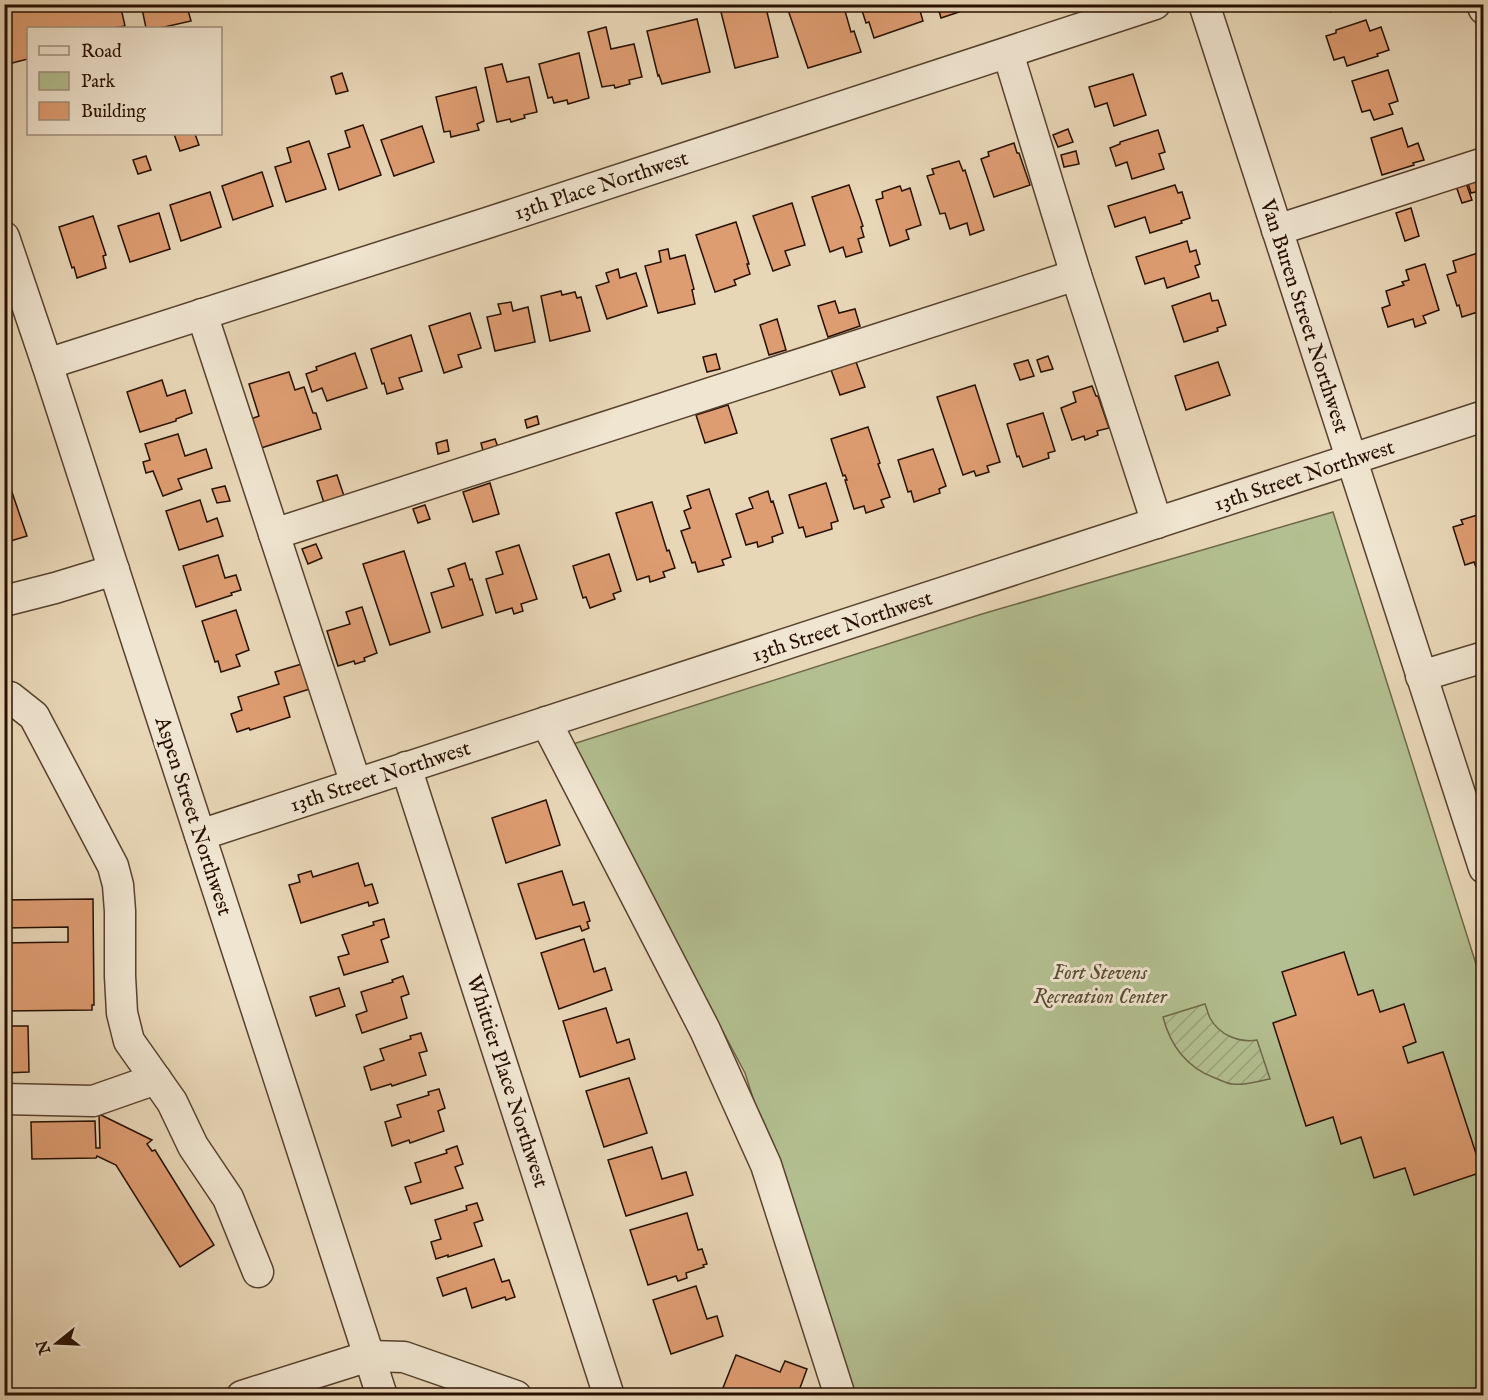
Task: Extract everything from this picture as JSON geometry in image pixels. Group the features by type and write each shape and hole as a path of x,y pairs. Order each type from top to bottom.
{"street":[{"name":"13th Place Northwest","path":"47,364 1155,4"},
{"name":"Van Buren Street Northwest","path":"1204,4 1484,868"},
{"path":"1482,4 1484,9"},
{"path":"1008,53 1076,275 1157,523"},
{"path":"1277,230 1484,163"},
{"name":"Aspen Street Northwest","path":"4,237 382,1395"},
{"path":"274,534 1076,275"},
{"path":"202,314 356,784"},
{"name":"13th Street Northwest","path":"200,835 1484,416"},
{"path":"4,601 114,570"},
{"path":"1421,676 1484,657"},
{"path":"4,696 10,697 33,716 113,866 118,885 120,911 122,1013 129,1041 172,1102 193,1146 228,1198 258,1272"},
{"path":"546,722 705,1030 766,1165 840,1395"},
{"name":"Whittier Place Northwest","path":"406,767 609,1395"},
{"path":"4,1099 93,1101 156,1079"},
{"path":"242,1395 369,1356 404,1357 516,1395"}],"green space":[{"name":"Fort Stevens Recreation Center","path":"1333,512 1483,986 1483,1395 848,1395 745,1073 570,745 982,614"},
{"path":"1205,1004 1214,1024 1224,1033 1237,1039 1257,1040 1270,1079 1242,1084 1228,1083 1205,1074 1181,1054 1170,1037 1163,1017"}],"building":[{"path":"4,4 120,4 125,26 27,27 27,59 8,64 4,49"},
{"path":"141,4 213,4 188,10 191,21 164,27 146,27"},
{"path":"719,4 765,4 778,57 735,68"},
{"path":"794,4 843,4 851,32 854,31 861,52 808,68 787,7"},
{"path":"860,4 918,4 923,21 874,38"},
{"path":"937,4 983,4 941,18"},
{"path":"1328,4 1353,4 1330,12"},
{"path":"1431,4 1450,4 1433,10"},
{"path":"697,19 710,72 662,84 647,31"},
{"path":"1366,20 1370,31 1381,27 1389,50 1347,66 1344,57 1334,60 1326,36 1336,33 1336,30"},
{"path":"606,27 611,49 634,44 642,77 629,80 630,84 615,88 614,85 602,87 588,32"},
{"path":"579,53 589,98 568,104 567,100 554,103 552,97 548,98 539,64"},
{"path":"502,64 507,82 529,77 537,112 524,115 525,118 511,122 510,119 497,122 485,68"},
{"path":"1388,70 1398,101 1389,104 1393,114 1374,120 1370,110 1362,112 1352,81"},
{"path":"342,73 348,91 336,94 331,77"},
{"path":"1133,74 1146,115 1114,126 1107,103 1095,107 1089,87"},
{"path":"476,87 484,121 477,124 479,130 451,137 450,131 444,132 436,97"},
{"path":"363,125 381,175 339,190 328,154 350,147 345,131"},
{"path":"422,126 434,162 394,176 381,140"},
{"path":"1402,128 1408,147 1418,143 1424,160 1382,175 1371,138"},
{"path":"1068,129 1073,142 1058,147 1053,135"},
{"path":"1158,130 1165,152 1159,154 1164,169 1132,179 1127,162 1116,166 1110,148 1120,142"},
{"path":"174,135 195,135 199,145 180,151"},
{"path":"309,141 326,189 286,202 275,167 291,162 287,148"},
{"path":"1014,143 1030,185 994,197 981,159 989,156 988,152"},
{"path":"1076,151 1079,164 1064,167 1061,155"},
{"path":"146,156 151,170 138,174 133,160"},
{"path":"959,161 963,171 965,170 984,230 970,235 967,223 950,229 945,213 940,214 927,176 934,174 932,169"},
{"path":"262,172 273,206 233,220 222,186"},
{"path":"1481,179 1484,190 1471,193 1468,183"},
{"path":"1466,183 1472,200 1462,203 1456,186"},
{"path":"849,185 863,226 861,227 864,237 858,239 862,252 846,257 843,247 830,252 812,197"},
{"path":"1175,185 1178,193 1182,192 1190,218 1181,221 1182,223 1150,233 1145,217 1115,227 1108,206"},
{"path":"900,186 902,191 910,188 921,225 906,230 909,239 890,246 876,200 883,198 882,192"},
{"path":"210,192 221,227 181,241 170,205"},
{"path":"792,203 805,245 785,251 790,265 773,271 753,216"},
{"path":"1411,208 1419,236 1405,241 1396,213"},
{"path":"159,213 170,249 130,262 118,226"},
{"path":"93,216 106,255 103,256 106,268 77,278 59,227"},
{"path":"736,222 750,274 734,280 736,285 715,292 696,235"},
{"path":"1187,241 1190,252 1196,250 1200,264 1195,266 1199,277 1167,288 1164,278 1145,284 1136,257"},
{"path":"668,249 670,259 685,255 694,289 692,290 695,304 658,313 645,266 661,262 659,251"},
{"path":"1478,253 1481,264 1484,266 1484,310 1462,317 1447,275 1456,272 1453,261"},
{"path":"1425,264 1439,310 1423,316 1426,323 1415,327 1413,319 1388,327 1382,308 1390,305 1386,291 1404,285 1402,282 1409,280 1406,270"},
{"path":"618,269 620,278 636,273 647,306 607,319 596,286 609,282 606,273"},
{"path":"561,291 562,295 575,292 577,298 581,297 590,331 550,341 541,296"},
{"path":"1210,293 1212,301 1218,300 1226,325 1217,328 1218,331 1184,342 1172,306"},
{"path":"835,301 839,313 855,309 860,326 828,337 818,306"},
{"path":"511,302 513,311 528,307 535,342 495,351 487,317 501,314 498,304"},
{"path":"470,313 481,348 458,355 462,367 444,373 429,326"},
{"path":"777,319 786,350 769,355 760,325"},
{"path":"411,335 422,371 399,378 403,389 387,394 371,349"},
{"path":"355,353 367,388 327,401 322,388 312,392 306,374 317,370 316,367"},
{"path":"716,354 720,369 707,372 703,357"},
{"path":"1048,356 1053,369 1041,372 1037,360"},
{"path":"855,359 865,387 840,395 830,367"},
{"path":"1028,360 1034,376 1020,380 1014,364"},
{"path":"1218,362 1230,395 1186,410 1175,376"},
{"path":"289,372 295,390 304,387 321,429 261,448 251,419 259,416 249,384"},
{"path":"162,380 167,396 185,390 192,413 176,421 140,432 127,392"},
{"path":"975,385 1000,462 987,466 989,472 976,476 974,471 963,475 937,397"},
{"path":"1092,386 1098,396 1109,428 1097,431 1098,435 1085,440 1084,436 1072,440 1061,408 1076,402 1073,392"},
{"path":"728,405 737,433 705,443 696,415"},
{"path":"1043,413 1055,451 1048,453 1049,458 1023,467 1019,456 1017,457 1007,424"},
{"path":"537,416 539,424 527,428 525,420"},
{"path":"868,427 890,497 881,500 884,507 866,513 864,506 854,509 845,480 847,480 845,475 843,476 831,439"},
{"path":"178,434 185,456 206,449 212,468 178,479 182,489 163,496 153,471 146,473 143,462 150,460 145,444"},
{"path":"495,439 498,447 483,451 481,443"},
{"path":"447,440 449,451 438,454 436,443"},
{"path":"933,449 946,486 939,489 940,493 914,502 911,491 908,492 898,460"},
{"path":"4,469 27,536 4,543"},
{"path":"337,475 344,496 324,503 317,481"},
{"path":"490,483 499,514 473,522 463,492"},
{"path":"826,483 838,521 831,523 832,529 806,537 803,527 799,528 789,495"},
{"path":"225,486 230,501 217,503 212,489"},
{"path":"709,489 731,557 722,560 724,565 698,572 695,562 692,563 681,531 690,528 684,511 691,508 687,496"},
{"path":"768,491 783,533 772,537 773,542 758,547 757,542 746,545 736,514 753,508 749,498"},
{"path":"200,500 207,522 217,518 223,536 179,550 166,511"},
{"path":"652,502 667,551 669,550 675,568 663,572 665,577 650,582 649,576 637,580 616,513"},
{"path":"425,505 430,519 418,523 413,509"},
{"path":"1484,513 1484,564 1476,567 1474,562 1465,565 1453,527 1463,524 1461,520"},
{"path":"316,544 322,558 308,564 302,549"},
{"path":"519,545 537,599 521,604 523,611 514,614 512,608 496,613 486,579 503,574 496,552"},
{"path":"404,551 430,632 390,645 363,564"},
{"path":"609,554 621,591 613,594 615,599 590,608 586,597 583,598 573,566"},
{"path":"218,555 225,578 236,575 241,590 196,607 183,566"},
{"path":"465,563 483,615 442,628 431,593 454,586 448,569"},
{"path":"1484,596 1484,619 1477,598"},
{"path":"362,607 377,653 364,658 365,661 355,664 354,661 338,666 327,631 350,624 346,612"},
{"path":"236,610 249,650 236,655 240,666 221,672 218,661 215,662 202,621"},
{"path":"305,663 313,688 284,697 290,717 237,732 231,714 242,710 238,697 279,684 275,672"},
{"path":"546,800 560,845 506,863 492,818"},
{"path":"358,863 365,886 372,884 378,903 369,906 368,902 301,923 289,885 300,882 298,875 311,871 313,877"},
{"path":"562,871 573,905 584,902 590,921 587,922 589,928 582,931 580,926 536,939 518,884"},
{"path":"93,899 94,1005 92,1005 92,1010 4,1011 4,943 68,942 68,927 4,928 4,900"},
{"path":"384,919 389,937 381,940 388,962 344,975 338,957 349,954 342,935 374,925 373,922"},
{"path":"584,939 594,972 605,968 612,990 559,1009 541,953"},
{"path":"1344,952 1358,995 1373,990 1380,1012 1404,1004 1416,1042 1403,1047 1408,1063 1443,1052 1482,1172 1414,1195 1405,1168 1374,1178 1361,1137 1341,1144 1333,1117 1306,1126 1273,1023 1296,1015 1282,972"},
{"path":"403,976 409,994 401,997 407,1018 362,1033 356,1015 367,1011 361,992 393,982 392,980"},
{"path":"339,988 345,1006 316,1016 310,997"},
{"path":"606,1008 617,1043 629,1039 635,1059 580,1077 563,1021"},
{"path":"4,1026 28,1026 29,1072 4,1073"},
{"path":"421,1033 427,1051 419,1053 426,1075 371,1090 364,1067 384,1060 380,1049 411,1039 410,1036"},
{"path":"629,1078 647,1133 604,1147 586,1091"},
{"path":"439,1089 445,1108 438,1111 444,1131 410,1143 409,1140 392,1146 385,1122 401,1117 397,1105 429,1095 428,1092"},
{"path":"99,1114 152,1140 147,1144 152,1151 155,1150 214,1245 180,1267 116,1165 97,1156 96,1158 32,1159 31,1122 95,1121 96,1148 100,1148"},
{"path":"457,1146 463,1164 455,1167 463,1188 411,1204 405,1187 421,1182 415,1163 447,1153 446,1150"},
{"path":"652,1147 662,1179 686,1172 693,1195 626,1216 608,1160"},
{"path":"477,1203 483,1220 474,1223 482,1246 436,1259 431,1242 441,1239 435,1220 467,1210 466,1206"},
{"path":"687,1213 698,1250 702,1249 707,1264 686,1273 687,1278 678,1281 676,1276 648,1285 630,1230"},
{"path":"494,1259 502,1282 509,1280 515,1297 506,1300 505,1297 472,1308 466,1288 443,1296 437,1278"},
{"path":"696,1286 707,1319 717,1316 723,1336 671,1354 653,1300"},
{"path":"736,1355 780,1372 785,1361 807,1369 797,1396 727,1396 721,1393"}]}
